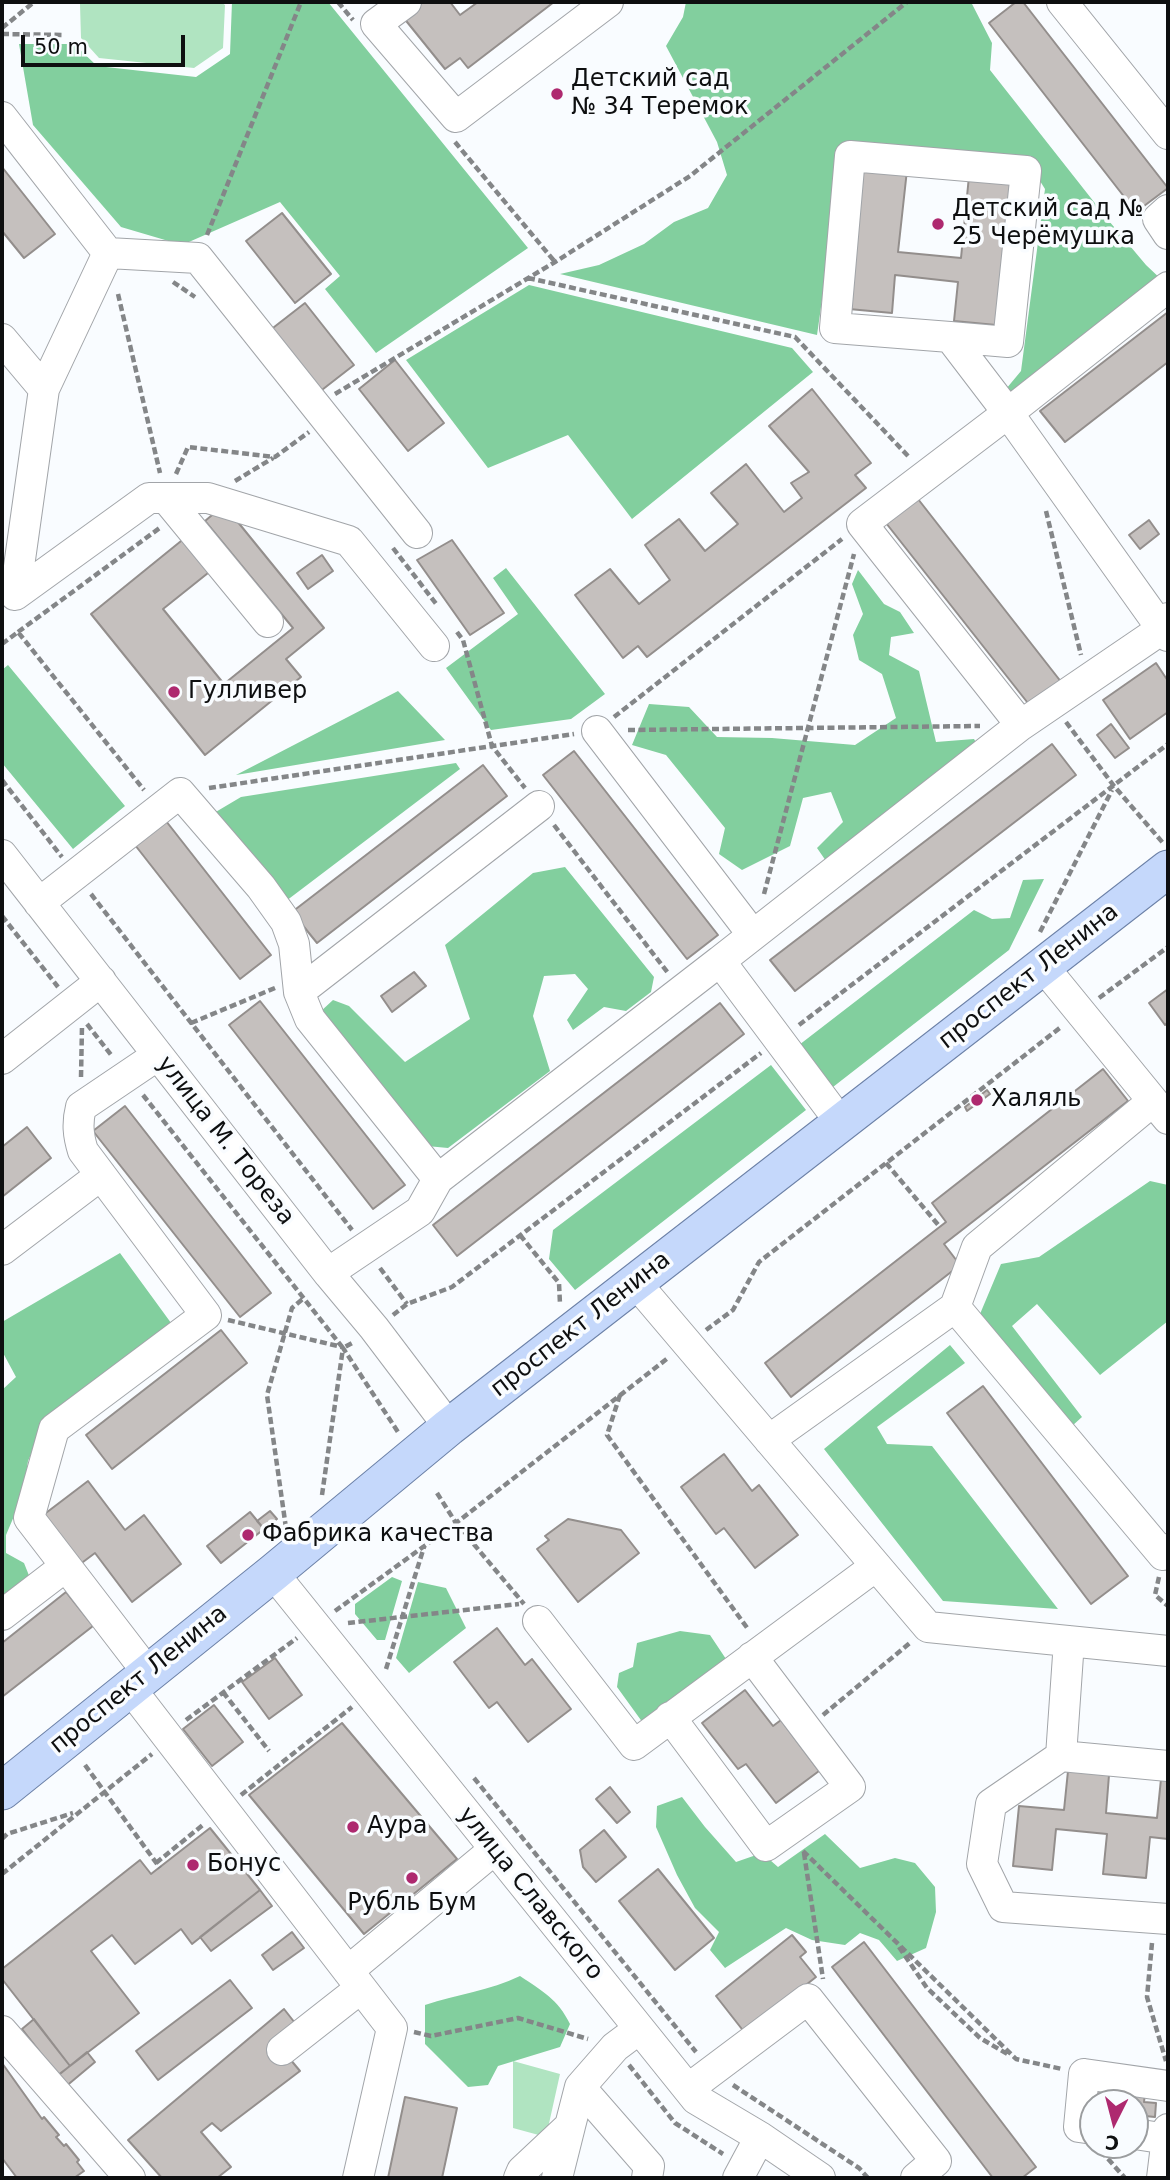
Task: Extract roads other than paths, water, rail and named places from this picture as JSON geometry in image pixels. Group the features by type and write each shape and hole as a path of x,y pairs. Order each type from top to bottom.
{"main road":[{"name":"проспект Ленина","path":"2,1791 449,1427 841,1123 1038,954 1168,869"}],"street":[{"path":"406,2 376,24 456,117 608,2"},
{"path":"1062,2 1168,134"},
{"path":"2,117 108,253 198,258 321,412 404,540"},
{"path":"328,1273 419,1211 438,1179 1021,725 1166,628 950,337 835,328 850,156 1026,171 1008,342 950,337"},
{"path":"1168,210 1158,219 1168,234"},
{"path":"6,592 44,389 108,253"},
{"path":"1021,725 862,524 1009,414 1168,287"},
{"path":"2,339 44,389"},
{"path":"6,592 149,498 172,506 268,622"},
{"path":"172,506 208,498 349,541 444,637"},
{"path":"597,731 753,935"},
{"path":"39,903 180,793 261,887 286,922 294,944 299,985 310,1019 438,1179"},
{"path":"299,985 539,806"},
{"name":"улица М. Тореза","path":"2,855 449,1427"},
{"path":"769,1440 955,1307 977,1247 1161,1110 1080,1012 1038,954"},
{"path":"720,961 841,1123"},
{"path":"2,1059 101,981"},
{"path":"158,1055 81,1107 79,1136 83,1151 206,1315 54,1429 29,1518 66,1566 139,1681 167,1738 391,2028 358,2178"},
{"path":"2,1250 101,1175"},
{"path":"636,1283 928,1627 1168,1651"},
{"path":"955,1307 1166,1552"},
{"path":"2,1615 66,1566"},
{"path":"531,1612 634,1745 876,1566"},
{"name":"улица Славского","path":"273,1573 326,1617 369,1693 696,2099 760,2137 820,2178"},
{"path":"1060,1756 1069,1641"},
{"path":"670,1717 766,1846 794,1843 850,1787 806,1729 757,1653"},
{"path":"1161,1918 1003,1907 982,1864 990,1804 1060,1756 1168,1766"},
{"path":"282,2050 495,1849"},
{"path":"688,2089 808,1999 936,2161 916,2178"},
{"path":"557,2178 580,2087 615,2047 639,2029"},
{"path":"2,2031 122,2175"},
{"path":"1083,2089 1084,2074 1168,2086"},
{"path":"580,2087 649,2166 647,2178"},
{"path":"519,2178 522,2171 570,2126"},
{"path":"1149,2134 1168,2134 1162,2178"},
{"path":"738,2178 760,2137"}],"place":[{"name":"Детский сад № 34 Теремок","path":"557,94"},
{"name":"Детский сад № 25 Черёмушка","path":"938,224"},
{"name":"Гулливер","path":"174,692"},
{"name":"Халяль","path":"977,1100"},
{"name":"Фабрика качества","path":"248,1535"},
{"name":"Аура","path":"353,1827"},
{"name":"Бонус","path":"193,1865"},
{"name":"Рубль Бум","path":"412,1878"}]}
